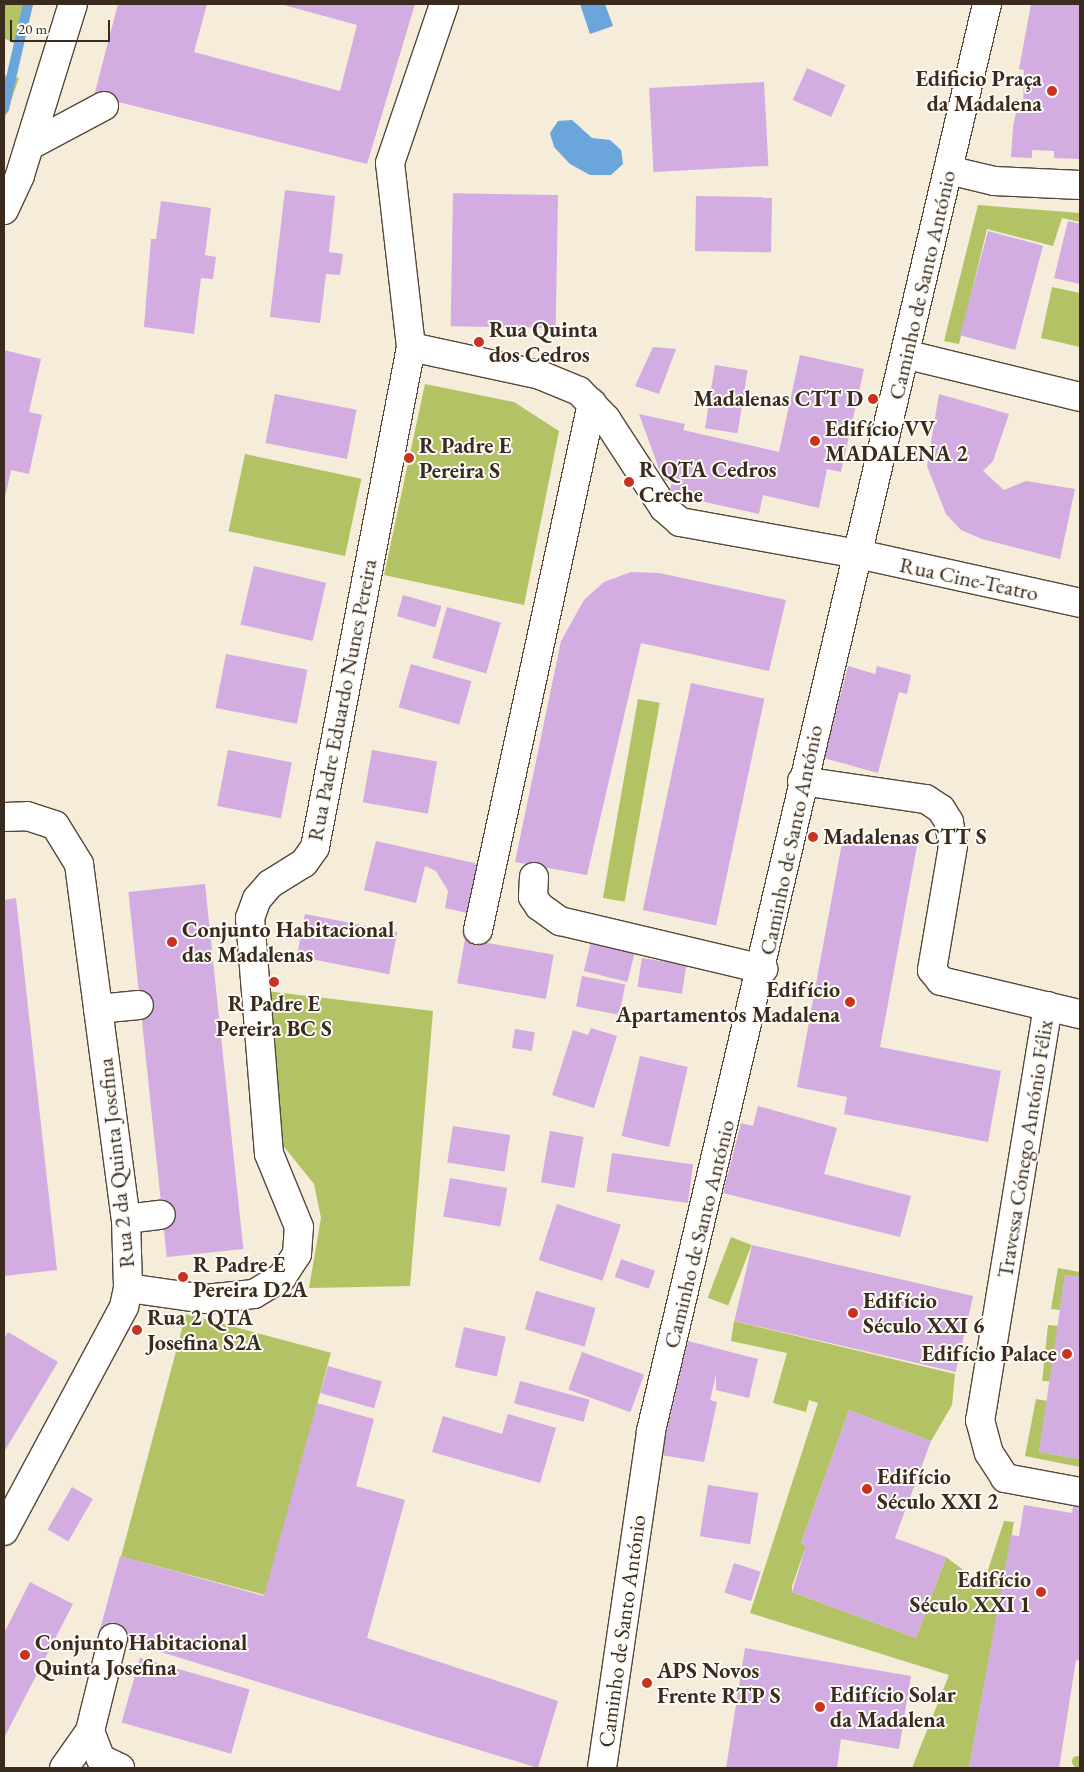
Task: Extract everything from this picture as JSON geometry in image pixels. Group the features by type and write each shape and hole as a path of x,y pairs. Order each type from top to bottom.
{"street":[{"path":"4,210 29,146 74,4"},
{"path":"444,4 390,163 411,347 563,382 592,404 664,508 680,522 858,554"},
{"name":"Caminho de Santo António","path":"602,1768 650,1431 763,968 802,781 908,355 948,170 987,4"},
{"path":"29,146 104,106"},
{"path":"948,170 994,181 1080,185"},
{"name":"Rua Padre Eduardo Nunes Pereira","path":"128,1288 205,1299 254,1294 282,1277 297,1254 299,1227 269,1154 250,918 257,899 270,884 304,863 315,847 411,347"},
{"path":"908,355 1080,397"},
{"path":"478,930 592,404"},
{"name":"Rua Cine-Teatro","path":"858,554 1080,603"},
{"path":"802,781 926,800 941,809 953,846 932,970 942,981 1080,1014"},
{"name":"Rua 2 da Quinta Josefina","path":"4,817 26,816 55,825 69,844 79,864 126,1219 128,1288 124,1307 4,1531"},
{"path":"534,877 533,897 538,906 560,921 763,968"},
{"path":"98,1009 139,1004"},
{"name":"Travessa Cónego António Félix","path":"1048,1006 980,1420 989,1453 1005,1478 1080,1492"},
{"path":"126,1219 161,1215"},
{"path":"64,1768 90,1731 113,1638"},
{"path":"90,1731 101,1759 120,1768"}],"green space":[{"path":"4,4 29,4 19,46 4,38"},
{"path":"4,75 19,78 4,120"},
{"path":"978,205 1080,213 1080,222 1062,218 1053,246 987,229 959,344 944,341"},
{"path":"1052,287 1080,293 1080,347 1041,338"},
{"path":"425,384 514,402 559,431 524,605 384,575"},
{"path":"245,454 361,479 345,556 229,531"},
{"path":"638,699 660,703 625,902 603,898"},
{"path":"266,991 433,1011 410,1286 309,1288 321,1218 314,1184 277,1138"},
{"path":"731,1237 752,1245 728,1306 708,1298"},
{"path":"1058,1268 1080,1272 1080,1277 1065,1275 1060,1310 1051,1309"},
{"path":"186,1314 331,1353 266,1595 121,1556"},
{"path":"734,1321 955,1374 952,1405 931,1441 849,1410 801,1543 806,1546 792,1586 792,1592 916,1638 946,1557 983,1585 1004,1521 1014,1522 969,1768 912,1768 949,1675 750,1613 818,1403 809,1400 806,1412 773,1403 787,1353 731,1341"},
{"path":"1048,1325 1058,1326 1052,1382 1042,1381"},
{"path":"1036,1399 1047,1401 1039,1452 1080,1459 1080,1467 1025,1456"},
{"path":"1077,1755 1083,1761 1077,1767 1071,1761"}],"water":[{"path":"580,4 605,4 613,26 590,34"},
{"path":"572,120 592,138 610,140 621,150 623,164 611,175 590,175 570,164 554,147 550,133 558,121"}],"building":[{"path":"118,4 207,4 194,52 340,91 357,25 280,4 415,4 367,164 94,96"},
{"name":"Edificio Praça da Madalena","path":"1031,4 1080,4 1080,159 1054,158 1054,151 1032,150 1032,158 1011,157 1016,113 1023,113 1024,70 1019,69"},
{"path":"807,68 845,85 831,117 793,100"},
{"path":"764,82 768,166 654,172 649,88"},
{"path":"285,190 335,196 329,252 343,254 340,275 326,274 320,323 270,317"},
{"path":"453,193 558,195 556,328 451,326"},
{"path":"696,196 772,197 771,252 695,251"},
{"path":"161,201 211,208 205,255 216,257 213,279 201,278 194,334 144,327 151,239 156,239"},
{"path":"1068,221 1080,224 1080,284 1054,278"},
{"path":"988,231 1043,246 1015,350 960,335"},
{"path":"653,347 676,349 659,394 635,386"},
{"path":"4,350 41,359 29,412 42,415 29,474 11,470 5,498"},
{"name":"Edifício VV MADALENA 2","path":"800,355 864,369 841,472 827,469 819,508 763,495 759,514 669,494 672,482 663,480 639,414 685,424 683,430 779,452"},
{"path":"715,365 748,370 738,433 705,428"},
{"path":"275,394 356,410 347,459 265,443"},
{"path":"939,394 1009,414 993,461 983,471 1004,490 1026,481 1075,489 1060,559 982,539 961,530 946,514 927,466"},
{"path":"254,566 326,583 313,641 241,624"},
{"path":"631,572 659,573 786,600 769,671 641,643 587,875 515,862 561,641 584,600 604,582"},
{"path":"403,595 441,606 435,627 397,616"},
{"path":"447,607 501,622 486,673 432,658"},
{"path":"226,654 307,670 297,724 216,708"},
{"path":"411,664 472,681 459,725 399,707"},
{"path":"848,666 875,674 877,666 911,675 907,694 899,692 878,773 824,758"},
{"path":"691,683 764,699 716,926 643,910"},
{"path":"228,750 292,762 281,818 217,806"},
{"path":"372,750 437,761 428,814 363,802"},
{"name":"Edifício Apartamentos Madalena","path":"844,832 917,846 880,1047 1001,1071 988,1142 844,1114 847,1097 797,1087"},
{"path":"376,841 483,865 472,914 445,908 448,891 436,871 425,866 416,903 364,890"},
{"path":"205,884 243,1249 167,1257 128,892"},
{"path":"16,898 57,1270 4,1276 4,900"},
{"path":"305,914 397,932 389,974 297,956"},
{"path":"465,939 554,955 546,999 457,983"},
{"path":"591,942 635,953 627,982 584,971"},
{"path":"642,958 686,965 682,994 637,987"},
{"path":"582,976 625,984 619,1015 576,1006"},
{"path":"591,1028 617,1036 594,1108 552,1095 573,1030 588,1035"},
{"path":"515,1029 535,1032 532,1051 512,1048"},
{"path":"640,1056 688,1067 669,1147 622,1136"},
{"path":"758,1106 837,1128 824,1174 911,1196 900,1237 723,1193 741,1123 753,1126"},
{"path":"453,1126 510,1135 504,1172 447,1163"},
{"path":"550,1131 583,1137 574,1188 541,1182"},
{"path":"612,1153 693,1164 688,1203 607,1192"},
{"path":"450,1178 507,1188 500,1226 443,1216"},
{"path":"557,1204 621,1225 602,1281 539,1260"},
{"name":"Edifício Século XXI 6","path":"752,1245 973,1296 956,1372 734,1321"},
{"path":"621,1259 655,1271 649,1289 615,1277"},
{"name":"Edifício Palace","path":"1065,1275 1080,1277 1080,1459 1039,1452"},
{"path":"536,1291 596,1308 585,1347 525,1329"},
{"path":"464,1327 506,1337 497,1377 455,1367"},
{"path":"8,1332 58,1362 4,1452 4,1339"},
{"path":"688,1341 758,1359 749,1398 716,1390 716,1375 710,1400 717,1402 704,1462 661,1455"},
{"path":"582,1352 644,1375 630,1412 568,1390"},
{"path":"328,1366 382,1381 374,1408 320,1393"},
{"path":"520,1381 590,1400 584,1422 514,1403"},
{"path":"317,1403 374,1419 356,1486 405,1500 367,1638 558,1701 538,1768 99,1633 120,1556 264,1596"},
{"name":"Edifício Século XXI 2","path":"849,1410 931,1441 895,1538 946,1557 916,1638 792,1592 806,1546 801,1543"},
{"path":"508,1414 556,1428 540,1483 432,1452 443,1416 502,1434"},
{"path":"708,1485 758,1493 750,1544 700,1536"},
{"path":"72,1487 93,1499 68,1541 48,1529"},
{"path":"1024,1505 1072,1513 1073,1506 1080,1507 1080,1661 1076,1660 1059,1768 969,1768 1011,1535 1019,1536"},
{"path":"734,1563 761,1572 751,1601 724,1592"},
{"name":"Conjunto Habitacional Quinta Josefina","path":"30,1582 73,1604 4,1738 4,1633"},
{"name":"Edifício Solar da Madalena","path":"745,1648 911,1676 899,1749 841,1739 837,1768 726,1768"},
{"path":"140,1658 250,1689 231,1754 122,1722"}],"waterway":[{"path":"4,109 28,4"}],"place":[{"name":"Edificio Praça da Madalena","path":"1052,91"},
{"name":"Rua Quinta dos Cedros","path":"479,342"},
{"name":"Madalenas CTT D","path":"873,399"},
{"name":"Edifício VV MADALENA 2","path":"815,441"},
{"name":"R Padre E Pereira S","path":"409,458"},
{"name":"R QTA Cedros Creche","path":"629,482"},
{"name":"Madalenas CTT S","path":"813,837"},
{"name":"Conjunto Habitacional das Madalenas","path":"172,942"},
{"name":"R Padre E Pereira BC S","path":"274,982"},
{"name":"Edifício Apartamentos Madalena","path":"850,1002"},
{"name":"R Padre E Pereira D2A","path":"183,1277"},
{"name":"Edifício Século XXI 6","path":"853,1313"},
{"name":"Rua 2 QTA Josefina S2A","path":"137,1330"},
{"name":"Edifício Palace","path":"1067,1354"},
{"name":"Edifício Século XXI 2","path":"867,1489"},
{"name":"Edifício Século XXI 1","path":"1041,1592"},
{"name":"Conjunto Habitacional Quinta Josefina","path":"25,1655"},
{"name":"APS Novos Frente RTP S","path":"647,1683"},
{"name":"Edifício Solar da Madalena","path":"820,1707"}]}
